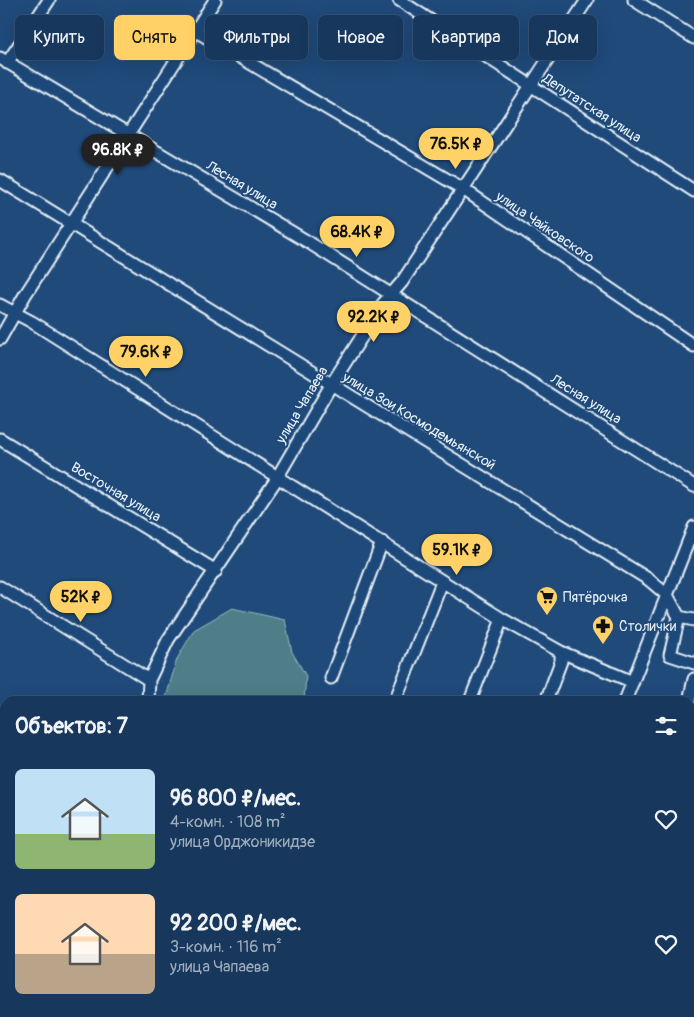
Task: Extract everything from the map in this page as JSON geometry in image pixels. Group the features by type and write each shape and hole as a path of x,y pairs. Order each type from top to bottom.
{"street":[{"path":"4,61 49,0"},
{"path":"0,339 70,224 215,0"},
{"name":"Депутатская улица","path":"398,0 694,191"},
{"name":"улица Чапаева","path":"148,680 168,640 278,476 331,385 382,306 463,189 587,0"},
{"path":"634,0 694,38"},
{"name":"улица Чайковского","path":"196,31 463,189 694,346"},
{"name":"Лесная улица","path":"4,61 280,225 694,486"},
{"name":"улица Зои Космодемьянской","path":"0,180 648,579 667,596 679,617"},
{"path":"0,304 10,303 25,296"},
{"path":"0,304 278,476 502,619 561,652 633,682"},
{"name":"Восточная улица","path":"0,439 216,571"},
{"path":"627,696 694,527"},
{"path":"331,678 382,542"},
{"path":"397,696 442,582"},
{"path":"0,587 148,680 148,696"},
{"path":"694,620 679,617 670,655 694,664"},
{"path":"472,696 502,619"},
{"path":"548,696 561,661 561,652"},
{"path":"690,696 694,679"}],"green space":[{"path":"232,608 285,620 292,652 306,676 304,696 166,696 177,659 194,630"}],"place":[{"name":"Пятёрочка","path":"547,616"},
{"name":"Столички","path":"603,645"}]}
